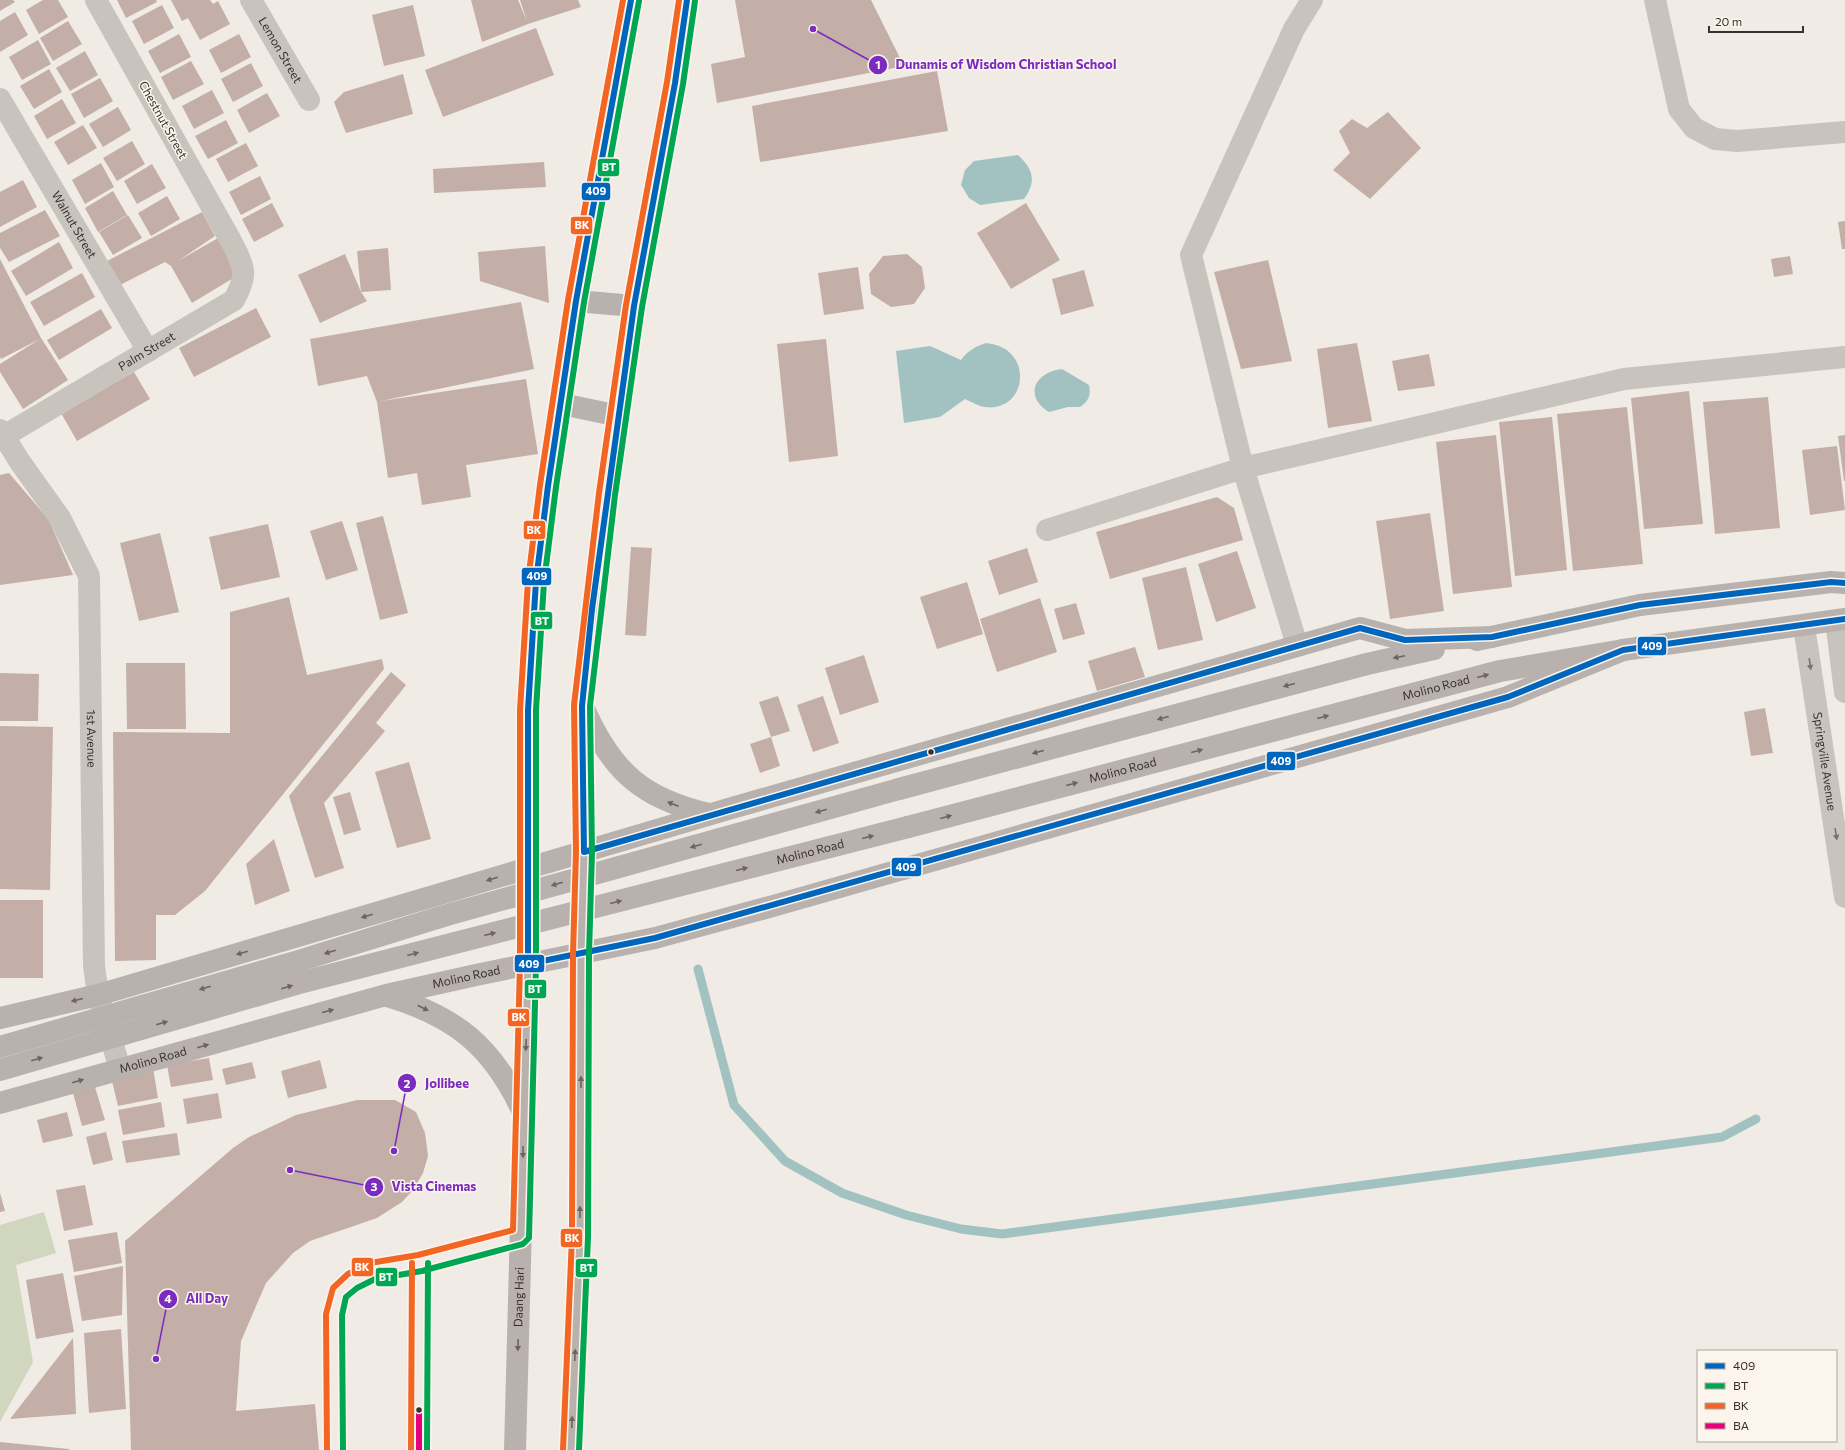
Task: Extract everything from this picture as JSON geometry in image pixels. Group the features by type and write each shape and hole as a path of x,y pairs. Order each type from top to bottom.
{"main road":[{"name":"Daang Hari","path":"515,1450 528,964 528,710 536,581 548,486 562,404 576,300 631,0"},
{"path":"571,1450 580,1237 581,954 584,852 582,706 595,586 634,306 674,83 687,0"},
{"path":"576,300 634,306"},
{"path":"562,404 619,416"},
{"path":"0,1047 295,962 455,913 891,791 1367,664 1640,605 1816,584 1845,583"},
{"name":"Molino Road","path":"0,1070 303,982 908,827 1500,671 1623,650 1840,620"},
{"path":"0,1018 98,995 702,817 1360,628 1405,640 1492,637"},
{"name":"Molino Road","path":"0,1103 386,995 581,954 665,935 719,920 1508,697 1623,650"},
{"path":"582,706 601,744 612,761 626,775 657,797 702,817"},
{"path":"386,995 417,1005 446,1020 472,1039 494,1062 511,1086 524,1113"}],"street":[{"name":"Chestnut Street","path":"96,0 231,241"},
{"name":"Lemon Street","path":"251,0 309,100"},
{"path":"1297,645 1243,468 1191,255 1294,29 1312,0"},
{"path":"1655,0 1679,109 1694,128 1715,139 1737,141 1845,132"},
{"name":"Walnut Street","path":"0,99 148,351"},
{"name":"Palm Street","path":"3,441 148,351 234,300 243,284 243,266 231,241"},
{"path":"1047,530 1243,468 1624,379 1845,358"},
{"name":"1st Avenue","path":"3,441 60,518 89,576 94,966 98,995 120,1069"},
{"path":"1840,620 1845,692"},
{"name":"Springville Avenue","path":"1804,626 1845,897"}],"green space":[{"path":"44,1212 56,1253 16,1265 33,1362 0,1422 0,1225"}],"water":[{"path":"1018,155 1027,165 1032,176 1031,186 1024,199 980,205 969,198 961,185 965,170 974,161"},
{"path":"986,343 1002,347 1013,356 1019,367 1020,379 1017,390 1010,400 999,406 985,407 965,399 940,417 904,423 896,351 930,346 961,360 966,354 978,346"},
{"path":"1062,369 1089,385 1089,398 1080,407 1068,407 1049,412 1041,406 1036,399 1036,386 1039,380 1045,375"}],"building":[{"path":"0,0 13,0 15,2 0,11"},
{"path":"43,0 58,0 68,17 39,34 26,10"},
{"path":"117,0 156,0 157,2 126,18"},
{"path":"171,0 210,0 213,4 218,1 230,24 200,40 188,18 182,21"},
{"path":"471,0 518,0 527,21 520,0 578,0 581,7 528,24 482,42"},
{"path":"735,0 871,0 904,66 717,103 711,64 745,57"},
{"path":"162,5 174,28 144,44 132,21"},
{"path":"413,5 425,56 384,66 372,15"},
{"path":"15,12 28,35 0,52 0,21"},
{"path":"68,21 82,44 53,61 40,38"},
{"path":"536,28 554,75 443,117 425,70"},
{"path":"179,34 191,57 160,73 148,51"},
{"path":"239,34 251,57 221,73 209,50"},
{"path":"38,40 51,64 22,80 9,57"},
{"path":"85,51 98,75 70,91 56,68"},
{"path":"191,61 204,84 173,100 161,77"},
{"path":"251,63 263,86 233,102 221,79"},
{"path":"49,69 62,92 34,109 20,86"},
{"path":"937,71 948,131 760,162 752,106"},
{"path":"403,74 413,114 346,133 334,102 344,92"},
{"path":"100,78 113,101 84,118 71,94"},
{"path":"212,90 224,113 194,129 182,106"},
{"path":"267,93 280,116 249,133 237,110"},
{"path":"62,99 76,123 47,139 34,116"},
{"path":"118,107 131,130 103,147 89,124"},
{"path":"1388,112 1421,148 1370,199 1333,170 1350,153 1339,131 1352,119 1367,128"},
{"path":"226,120 238,143 208,159 195,136"},
{"path":"83,125 97,148 68,165 54,142"},
{"path":"132,141 145,164 117,181 103,158"},
{"path":"246,143 258,166 228,182 216,159"},
{"path":"544,162 546,187 434,193 433,169"},
{"path":"101,163 114,187 85,204 72,180"},
{"path":"152,164 166,188 137,204 124,181"},
{"path":"260,176 271,199 241,215 229,192"},
{"path":"23,180 37,207 0,227 0,192"},
{"path":"113,191 127,215 98,232 85,208"},
{"path":"167,196 180,219 151,236 138,213"},
{"path":"272,203 284,226 254,242 242,219"},
{"path":"1026,203 1060,260 1011,289 977,233"},
{"path":"45,210 60,236 9,262 0,248 0,233"},
{"path":"202,212 215,236 178,261 218,238 240,274 192,303 171,266 165,262 120,285 107,261"},
{"path":"128,215 142,238 113,255 99,232"},
{"path":"1845,221 1845,249 1842,249 1838,222"},
{"path":"59,242 73,268 26,296 11,271"},
{"path":"545,246 549,303 480,281 478,252"},
{"path":"388,248 391,290 361,292 357,251"},
{"path":"345,254 361,292 367,301 320,323 298,275"},
{"path":"907,254 922,267 925,288 914,304 891,307 871,294 869,274 883,256"},
{"path":"1790,256 1793,274 1774,277 1771,259"},
{"path":"0,259 41,338 68,380 23,409 0,372 0,364 40,339 1,359"},
{"path":"1268,260 1292,361 1241,369 1214,272"},
{"path":"858,267 864,309 824,315 818,273"},
{"path":"1084,270 1094,306 1061,315 1052,279"},
{"path":"82,273 95,297 44,326 30,302"},
{"path":"521,302 534,369 381,401 526,379 538,454 466,465 471,497 422,505 417,473 388,478 377,402 367,376 318,386 310,339"},
{"path":"256,308 271,337 194,377 179,348"},
{"path":"101,309 112,328 59,360 47,340"},
{"path":"826,339 838,456 789,462 777,344"},
{"path":"1357,343 1372,421 1328,428 1317,349"},
{"path":"1429,354 1435,386 1398,391 1392,361"},
{"path":"134,372 150,399 77,441 61,413"},
{"path":"1689,391 1703,524 1644,529 1631,398"},
{"path":"1768,397 1780,528 1715,534 1703,402"},
{"path":"1627,407 1643,564 1573,571 1557,414"},
{"path":"1552,417 1567,570 1515,576 1499,422"},
{"path":"1496,435 1512,587 1453,594 1436,442"},
{"path":"1845,435 1845,481 1844,481 1838,436"},
{"path":"1837,446 1845,510 1810,515 1802,450"},
{"path":"9,473 49,520 73,575 0,585 0,475"},
{"path":"1217,497 1234,508 1243,540 1110,579 1096,532"},
{"path":"1430,513 1444,611 1390,619 1376,521"},
{"path":"383,516 408,613 380,620 356,523"},
{"path":"342,521 358,570 326,580 310,531"},
{"path":"268,524 280,577 221,590 209,537"},
{"path":"160,533 179,612 139,621 120,543"},
{"path":"631,547 652,548 646,636 625,635"},
{"path":"1027,548 1038,582 999,595 988,561"},
{"path":"1237,551 1256,608 1216,622 1198,564"},
{"path":"1186,567 1203,640 1158,650 1142,578"},
{"path":"967,582 983,634 937,649 920,597"},
{"path":"289,597 307,675 382,659 384,669 205,891 175,915 156,915 156,960 115,961 113,732 230,733 230,612"},
{"path":"1040,598 1057,652 997,672 980,619"},
{"path":"1076,603 1085,634 1063,640 1054,609"},
{"path":"1135,647 1145,677 1097,691 1088,661"},
{"path":"864,655 879,702 840,715 825,668"},
{"path":"126,663 185,663 186,729 127,729"},
{"path":"391,672 406,685 376,723 385,731 324,803 344,868 315,878 289,796"},
{"path":"0,673 39,674 38,721 0,721"},
{"path":"778,696 790,731 771,737 759,702"},
{"path":"823,696 839,743 813,752 797,705"},
{"path":"1765,708 1773,753 1751,756 1744,712"},
{"path":"0,726 53,727 50,890 0,889"},
{"path":"771,737 780,766 760,773 750,744"},
{"path":"409,762 431,839 397,848 375,772"},
{"path":"350,792 361,830 344,835 333,797"},
{"path":"274,839 290,891 255,905 246,864"},
{"path":"0,900 43,900 43,978 0,978"},
{"path":"209,1058 213,1080 171,1087 167,1065"},
{"path":"320,1060 327,1088 288,1098 281,1071"},
{"path":"252,1062 256,1078 226,1085 222,1069"},
{"path":"153,1068 158,1098 118,1106 111,1077"},
{"path":"95,1087 105,1120 82,1126 73,1093"},
{"path":"218,1093 222,1118 187,1124 183,1099"},
{"path":"357,1100 395,1100 416,1112 425,1133 428,1156 423,1173 413,1190 402,1202 377,1218 310,1241 293,1253 266,1283 241,1341 236,1411 315,1404 319,1450 131,1450 125,1241 233,1148 249,1137 296,1115"},
{"path":"161,1102 165,1127 123,1135 118,1110"},
{"path":"67,1112 73,1136 43,1143 37,1120"},
{"path":"106,1132 113,1160 93,1165 86,1137"},
{"path":"177,1133 180,1155 126,1163 122,1141"},
{"path":"85,1185 93,1225 64,1231 56,1190"},
{"path":"0,1193 5,1211 0,1212"},
{"path":"117,1232 122,1263 74,1272 68,1240"},
{"path":"123,1266 122,1315 82,1321 74,1276"},
{"path":"63,1273 74,1332 36,1339 26,1280"},
{"path":"121,1329 126,1409 89,1413 84,1333"},
{"path":"73,1338 76,1414 10,1419"},
{"path":"0,1442 69,1449 69,1450 0,1450"}],"waterway":[{"path":"698,969 734,1105 785,1161 842,1193 906,1215 961,1229 1002,1234 1722,1137 1756,1119"}],"transit line":[{"name":"BK","path":"327,1450 326,1314 333,1288 348,1274 370,1263 418,1255 513,1230 520,964 520,710 528,581 540,485 568,300 623,0"},
{"name":"409","path":"631,0 576,301 548,486 536,581 528,710 528,964 655,938 1508,697 1623,650 1845,619"},
{"name":"BK","path":"563,1450 572,1237 573,954 576,852 574,705 599,493 626,305 667,82 679,0"},
{"name":"409","path":"687,0 675,83 634,306 592,609 582,706 584,852 1360,628 1405,640 1492,637 1640,605 1831,582 1845,583"},
{"name":"BT","path":"343,1450 342,1315 346,1297 357,1288 375,1279 422,1271 523,1244 529,1238 536,964 536,710 544,582 556,487 584,302 639,1"},
{"name":"BT","path":"579,1450 588,1237 589,954 592,852 590,706 615,495 642,307 683,84 695,1"},
{"name":"BK","path":"411,1450 412,1263"},
{"name":"BT","path":"427,1450 428,1263"},
{"name":"BA","path":"419,1410 419,1450"}],"place":[{"name":"Dunamis of Wisdom Christian School","path":"813,29"},
{"name":"Jollibee","path":"394,1151"},
{"name":"Vista Cinemas","path":"290,1170"},
{"name":"All Day","path":"156,1359"}]}
